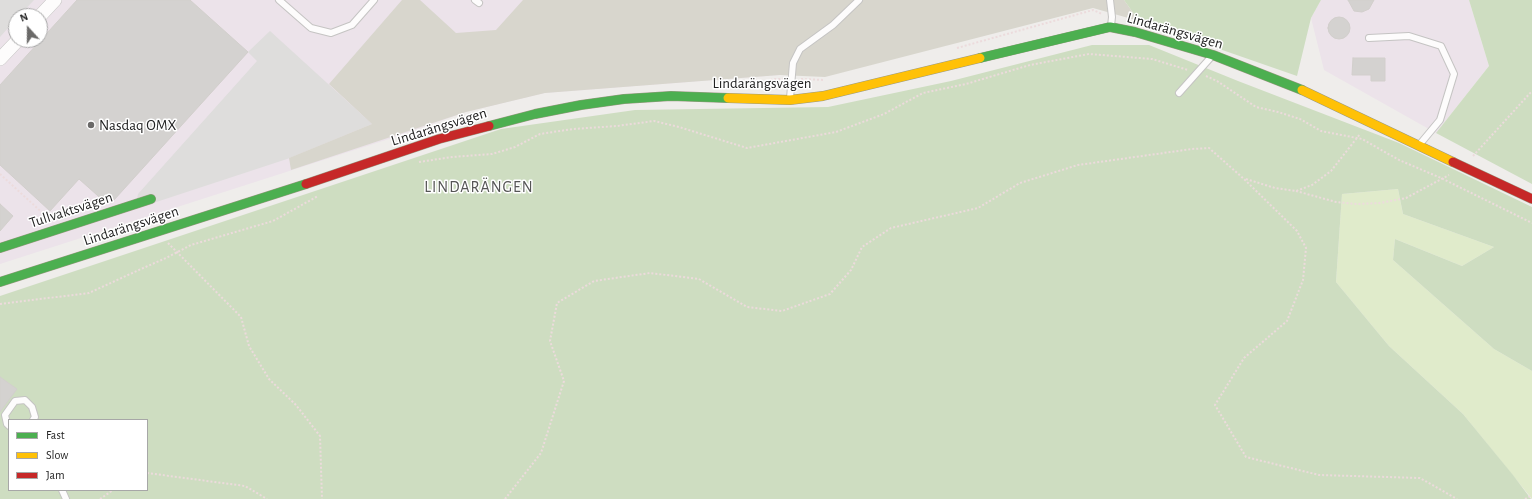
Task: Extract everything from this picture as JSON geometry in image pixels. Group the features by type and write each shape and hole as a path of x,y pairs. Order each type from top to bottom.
{"street":[{"path":"48,8 55,0"},
{"name":"Lindarängsvägen","path":"0,282 159,232 439,139 535,114 581,105 624,99 671,96 790,100 823,96 1110,27 1135,32 1213,55 1299,89 1464,166 1532,200"},
{"path":"0,59 10,48"},
{"name":"Tullvaktsvägen","path":"0,248 151,199"}],"lane":[{"path":"279,0 311,28 331,33 352,25 374,0"},
{"path":"790,100 793,63 800,49 833,25 859,0"},
{"path":"1110,0 1112,17 1110,27"},
{"path":"1369,38 1409,36 1441,46 1454,74 1440,120 1419,145"},
{"path":"1179,93 1213,55"},
{"path":"8,425 5,415 15,401 25,400 32,406 35,417 34,419"}],"path":[{"path":"418,162 452,157 492,154 515,147 540,134 573,129 617,126 654,121 679,127 747,148 836,132 884,114 923,93 966,84 1030,65 1089,54 1152,60 1217,81 1256,107 1300,119 1321,131 1340,136 1357,137 1362,139 1399,160 1443,179 1532,223"},
{"path":"1244,179 1275,188 1296,191 1336,202 1356,204 1380,203 1406,198 1443,179 1464,166 1532,91"},
{"path":"1296,191 1312,185 1331,172 1369,122"},
{"path":"505,499 541,454 564,381 550,341 557,303 594,281 650,274 699,279 747,307 782,311 830,294 852,270 862,247 891,228 978,208 1020,183 1078,166 1192,149 1209,148 1244,179 1296,231 1306,248 1303,280 1287,321 1244,358 1215,405 1246,457 1320,475 1420,478 1457,499"},
{"path":"0,174 59,228"},
{"path":"0,304 89,293 191,245 273,221 323,193"},
{"path":"159,232 176,253 241,318 249,346 269,378 296,406 320,436 322,499"},
{"path":"148,473 245,486 267,499"},
{"path":"100,499 112,491"},
{"path":"1525,499 1532,495"}],"shaded area":[{"path":"0,0 823,0 780,75 545,93 466,112 392,138 0,264"},
{"path":"0,0 34,0 26,8 8,8 8,28 0,37"},
{"path":"402,0 420,0 456,33 496,30 523,0 1124,0 1139,21 1093,8 825,77 780,75 545,93 466,112 291,170 289,158 372,124 329,84"},
{"path":"1321,0 1469,0 1489,66 1436,133 1324,70 1311,18"},
{"path":"270,31 372,124 287,159 135,209 138,194 257,61 248,52"}],"green space":[{"path":"1124,0 1321,0 1311,18 1297,76 1139,21"},
{"path":"1469,0 1532,0 1532,184 1436,133 1489,66"},
{"path":"1092,45 1149,45 1399,143 1532,207 1532,371 1494,349 1393,260 1395,239 1462,266 1494,247 1403,214 1398,189 1342,194 1336,282 1389,346 1463,414 1531,499 0,499 0,296 501,129 635,110 828,107 951,81"},
{"path":"1398,189 1403,214 1494,247 1462,266 1395,239 1393,260 1494,349 1532,371 1532,499 1463,414 1389,346 1336,282 1342,194"}],"building":[{"name":"Nasdaq OMX","path":"77,0 190,0 248,52 114,200 106,203 79,179 50,211 0,165 0,85 34,48 48,48 48,32"},
{"path":"1348,0 1374,0 1369,9 1362,12 1354,11"},
{"path":"1339,17 1347,20 1350,28 1347,36 1339,39 1331,36 1328,28 1331,20"},
{"path":"1353,58 1385,58 1385,81 1371,81 1371,75 1352,75"},
{"path":"0,204 13,216 0,231"},
{"path":"0,377 17,389 0,412"}],"traffic: fast":[{"path":"980,58 1110,27 1135,32 1213,55 1302,90"},
{"path":"489,126 535,114 581,105 624,99 671,96 728,98"},
{"path":"0,282 306,184"},
{"path":"0,248 151,199"}],"traffic: slow":[{"path":"728,98 790,100 823,96 980,58"},
{"path":"1302,90 1453,162"}],"traffic: jam":[{"path":"306,184 439,139 489,126"},
{"path":"1453,162 1532,199"}],"place":[{"name":"Nasdaq OMX","path":"91,125"}],"district":[{"name":"LINDARÄNGEN","path":"479,187"}]}
